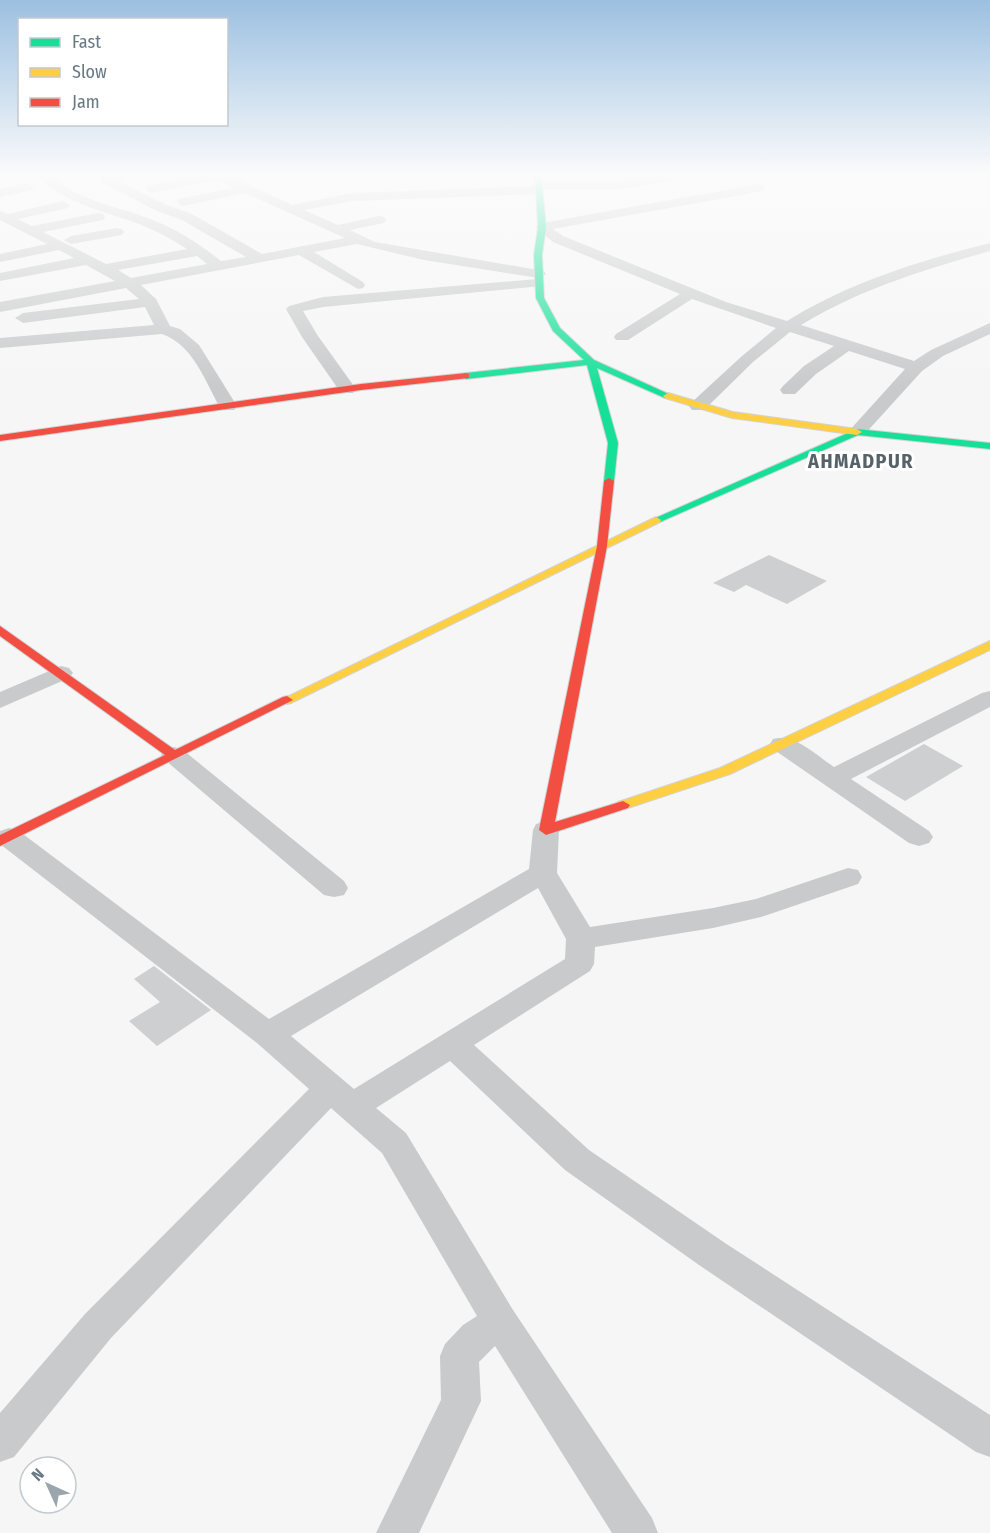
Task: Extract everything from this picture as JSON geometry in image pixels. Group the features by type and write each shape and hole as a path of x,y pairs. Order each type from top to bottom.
{"street":[{"path":"0,258 56,245 128,283 151,302 163,328"},
{"path":"189,245 201,251 218,266"},
{"path":"236,245 260,258"},
{"path":"0,307 334,245"},
{"path":"376,245 539,279"},
{"path":"539,245 540,298 556,329 591,362 662,394 698,406 742,416 990,447"},
{"path":"572,245 691,293 788,327 916,367"},
{"path":"698,406 745,362 788,327 831,305 908,272 990,247"},
{"path":"0,296 201,251"},
{"path":"302,251 358,285"},
{"path":"0,277 100,252"},
{"path":"346,389 310,337 294,309 323,302 539,279"},
{"path":"622,337 691,293"},
{"path":"0,321 151,302"},
{"path":"637,1533 500,1322 394,1143 268,1035 4,839 681,508 857,432 916,367 937,353 990,327"},
{"path":"0,343 163,328 178,333 195,352 228,406"},
{"path":"789,390 810,370 847,345"},
{"path":"0,438 346,389 591,362"},
{"path":"0,1443 98,1326 342,1097 452,1044 579,964 581,939 543,873 546,830 602,546 613,443 591,362"},
{"path":"0,630 174,755 334,888"},
{"path":"546,830 725,771 990,645"},
{"path":"0,701 61,673"},
{"path":"833,778 990,698"},
{"path":"782,744 919,837"},
{"path":"268,1035 543,873"},
{"path":"581,939 760,908 848,877"},
{"path":"452,1044 577,1160 712,1254 990,1438"},
{"path":"397,1533 461,1401 459,1356 477,1336 500,1322"}],"building":[{"path":"769,555 827,581 787,604 746,585 734,592 713,583"},
{"path":"924,744 963,766 905,801 866,777"},
{"path":"154,966 211,1010 157,1046 129,1021 160,1002 134,979"}],"traffic: fast":[{"path":"539,245 540,298 556,329 591,362 668,396"},
{"path":"466,376 591,362 613,443 609,481"},
{"path":"656,520 857,432 990,446"}],"traffic: slow":[{"path":"668,396 732,415 857,432"},
{"path":"287,700 656,520"},
{"path":"623,805 725,771 990,645"}],"traffic: jam":[{"path":"0,438 361,387 466,376"},
{"path":"609,481 602,546 546,830 623,805"},
{"path":"0,630 174,755"},
{"path":"0,841 287,700"}],"district":[{"name":"AHMADPUR","path":"861,461"}]}
